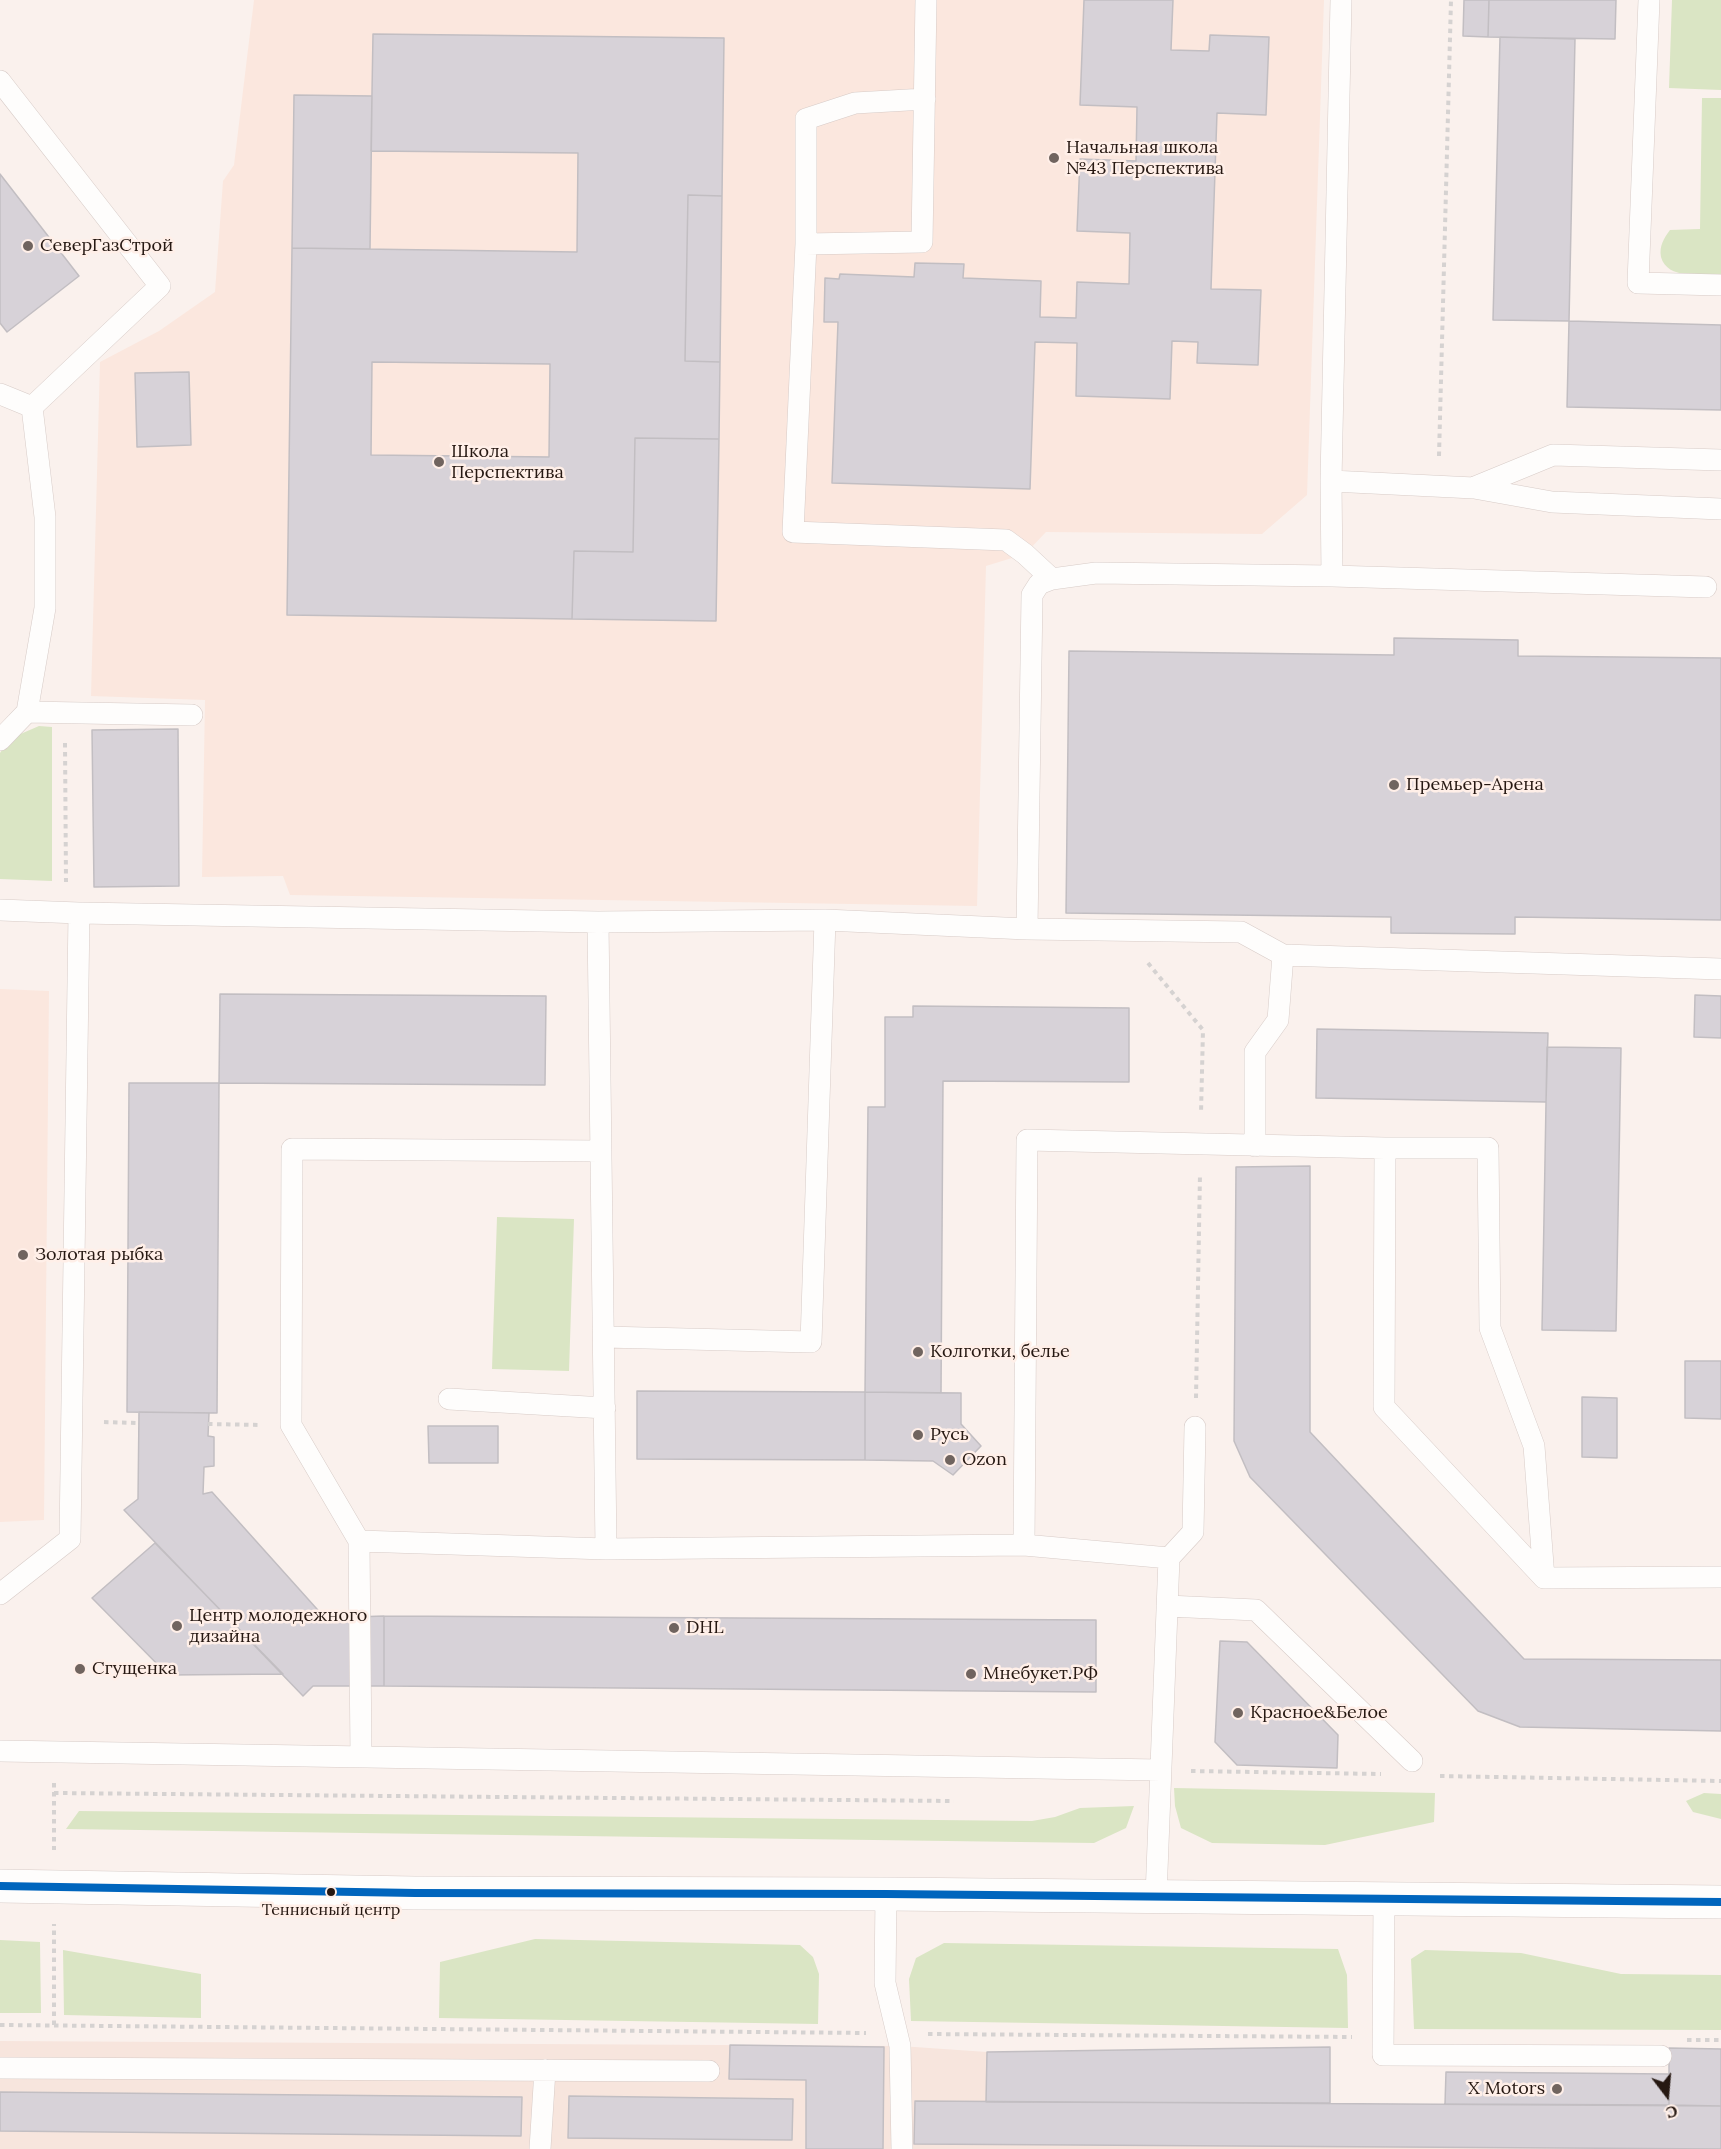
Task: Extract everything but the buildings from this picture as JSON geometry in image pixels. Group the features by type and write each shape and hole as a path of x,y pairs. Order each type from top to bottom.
{"main road":[{"path":"0,1886 415,1893 886,1894 1721,1902"}],"lane":[{"path":"806,244 922,242 926,0"},
{"path":"1332,576 1331,481 1341,0"},
{"path":"1649,0 1638,283 1721,285"},
{"path":"0,81 160,286 32,407"},
{"path":"925,99 855,103 806,119 806,244 793,532 1006,540 1052,579"},
{"path":"0,394 32,407"},
{"path":"0,740 27,712 45,608 45,517 32,407"},
{"path":"1474,488 1553,455 1721,460"},
{"path":"1331,481 1474,488 1552,502 1721,510"},
{"path":"1027,929 1032,595 1039,584 1052,579 1096,573 1332,576 1706,587"},
{"path":"27,712 192,715"},
{"path":"0,910 598,922 825,920 1027,929 1241,933 1283,955 1721,969"},
{"path":"0,1594 70,1539 73,913"},
{"path":"604,1337 811,1342 825,920"},
{"path":"598,922 606,1549"},
{"path":"1255,1146 1255,1052 1278,1020 1283,955"},
{"path":"1024,1545 1027,1140 1255,1146 1488,1148 1490,1328 1534,1446 1544,1578"},
{"path":"1385,1148 1384,1407 1544,1578 1721,1577"},
{"path":"361,1757 359,1541 291,1425 292,1149 602,1151"},
{"path":"449,1399 605,1408"},
{"path":"1156,1897 1169,1558 1193,1532 1195,1427"},
{"path":"359,1541 606,1549 1024,1545 1169,1558"},
{"path":"1167,1606 1256,1610 1412,1761"},
{"path":"0,1751 1160,1770"},
{"path":"886,1894 885,1983 900,2046 902,2149"},
{"path":"1384,1899 1383,2055 1661,2056"},
{"path":"0,2068 709,2071"},
{"path":"540,2149 545,2070"}],"path":[{"path":"1438,486 1451,0"},
{"path":"64,712 73,913"},
{"path":"208,1424 291,1425"},
{"path":"54,1793 957,1801"},
{"path":"0,2025 1383,2038"},
{"path":"1686,2040 1721,2040"}],"shaded area":[{"name":"Школа Перспектива","path":"254,0 1324,0 1307,495 1262,534 1046,532 1025,554 986,566 977,906 290,895 283,876 202,877 205,700 91,696 100,362 159,331 215,292 223,181 234,165"},
{"name":"Золотая рыбка","path":"0,989 49,991 44,1520 0,1522"},
{"path":"0,2041 900,2046 987,2052 987,2102 1721,2106 1721,2149 0,2149"}],"green space":[{"path":"1672,0 1721,0 1721,90 1669,88"},
{"path":"1702,98 1721,98 1721,276 1678,273 1670,269 1661,257 1662,242 1670,230 1700,229"},
{"path":"39,726 52,727 52,881 0,879 0,753 9,739"},
{"path":"497,1217 574,1219 569,1371 492,1369"},
{"path":"1174,1788 1435,1793 1434,1822 1325,1845 1212,1843 1181,1828 1175,1806"},
{"path":"1704,1793 1721,1794 1721,1819 1693,1812 1686,1801"},
{"path":"1134,1806 1126,1828 1094,1843 66,1829 79,1811 1032,1821 1055,1817 1080,1808"},
{"path":"535,1939 800,1945 813,1957 819,1974 818,2024 439,2018 440,1962"},
{"path":"0,1940 40,1942 41,2013 0,2013"},
{"path":"944,1943 1338,1949 1347,1975 1348,2028 911,2021 909,1979 916,1958"},
{"path":"63,1950 201,1974 201,2018 64,2015"},
{"path":"1425,1950 1521,1953 1621,1974 1721,1975 1721,2030 1414,2029 1411,1959"}],"transit line":[{"path":"0,1886 415,1893 886,1894 1721,1902"}],"place":[{"name":"Начальная школа №43 Перспектива","path":"1054,158"},
{"name":"СеверГазСтрой","path":"28,246"},
{"name":"Школа Перспектива","path":"439,462"},
{"name":"Премьер-Арена","path":"1394,785"},
{"name":"Золотая рыбка","path":"23,1255"},
{"name":"Колготки, белье","path":"918,1352"},
{"name":"Русь","path":"918,1435"},
{"name":"Ozon","path":"950,1460"},
{"name":"Центр молодежного дизайна","path":"177,1626"},
{"name":"DHL","path":"674,1628"},
{"name":"Сгущенка","path":"80,1669"},
{"name":"Мнебукет.РФ","path":"971,1674"},
{"name":"Красное&Белое","path":"1238,1713"},
{"name":"Теннисный центр","path":"331,1892"},
{"name":"X Motors","path":"1557,2089"}]}
